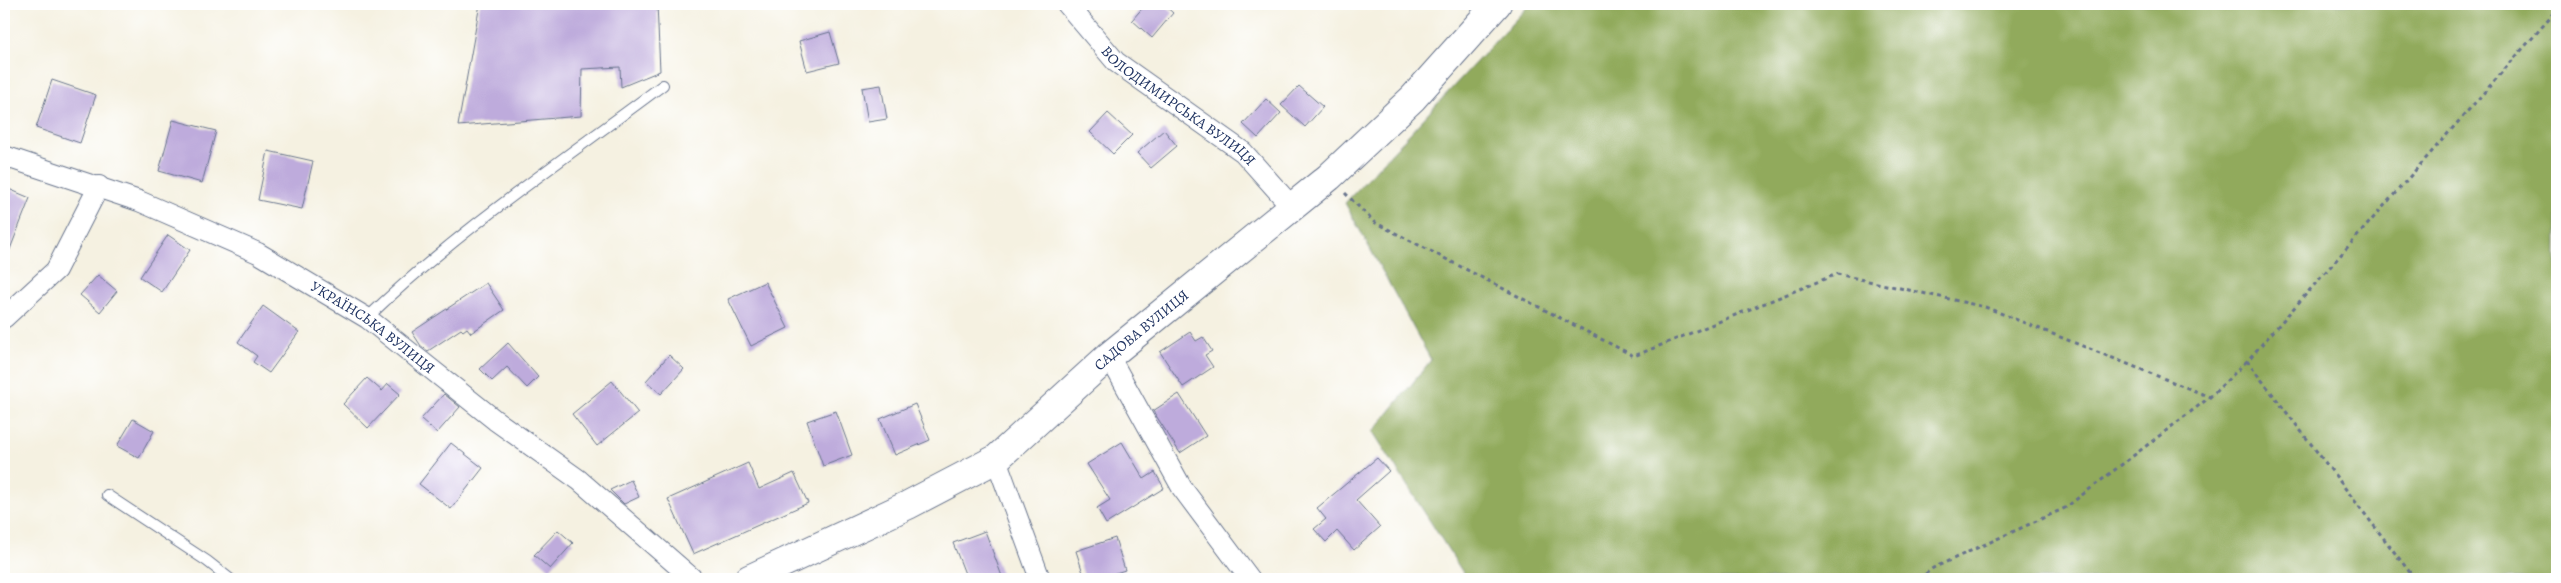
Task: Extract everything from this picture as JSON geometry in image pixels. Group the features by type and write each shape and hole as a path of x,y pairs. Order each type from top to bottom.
{"street":[{"name":"ВОЛОДИМИРСЬКА ВУЛИЦЯ","path":"1067,4 1116,62 1243,152 1292,206"},
{"name":"САДОВА ВУЛИЦЯ","path":"750,579 908,505 996,459 1109,356 1329,177 1413,98 1498,4"},
{"name":"УКРАЇНСЬКА ВУЛИЦЯ","path":"4,156 99,186 258,253 367,318 495,420 579,480 692,579"},
{"path":"4,318 56,270 99,186"},
{"path":"1109,356 1182,488 1250,579"},
{"path":"996,459 1040,579"}],"lane":[{"path":"367,318 397,289 479,222 663,84"},
{"path":"107,496 207,560 230,579"}],"path":[{"path":"1919,579 1933,568 2065,508 2210,397 2248,361 2557,10"},
{"path":"1329,177 1374,222 1634,356 1837,274 1985,307 2210,397"},
{"path":"2248,361 2415,579"}],"green space":[{"path":"1530,4 2557,4 2557,579 1467,579 1373,432 1431,360 1345,203"}],"building":[{"path":"480,4 657,4 660,71 621,87 620,67 582,69 581,116 458,126"},
{"path":"1146,4 1163,4 1173,13 1152,38 1132,20"},
{"path":"830,32 839,63 807,71 799,41"},
{"path":"52,80 96,95 80,143 36,128"},
{"path":"881,85 887,119 868,122 862,88"},
{"path":"1299,86 1323,107 1305,127 1281,105"},
{"path":"1266,99 1281,113 1258,138 1243,124"},
{"path":"1108,113 1132,135 1113,154 1090,132"},
{"path":"173,120 216,131 202,183 159,171"},
{"path":"1164,130 1177,146 1151,168 1137,153"},
{"path":"268,151 313,161 302,209 258,200"},
{"path":"4,187 30,198 5,262 4,262"},
{"path":"168,235 190,250 162,292 140,277"},
{"path":"98,275 117,291 100,312 80,295"},
{"path":"765,282 788,328 751,346 728,299"},
{"path":"486,283 504,310 471,333 467,328 463,331 461,329 428,351 421,346 412,332"},
{"path":"263,306 299,332 269,373 253,362 257,356 238,342"},
{"path":"1190,332 1196,341 1203,337 1212,351 1205,355 1213,367 1183,387 1160,352"},
{"path":"508,343 538,377 527,388 507,367 492,381 480,369"},
{"path":"669,355 684,369 661,394 646,381"},
{"path":"367,378 382,391 388,384 400,394 368,428 343,404"},
{"path":"612,381 638,413 597,446 572,414"},
{"path":"444,394 460,407 437,433 421,419"},
{"path":"1179,394 1206,436 1180,453 1153,411"},
{"path":"915,404 930,440 895,455 880,419"},
{"path":"836,411 852,455 823,466 807,421"},
{"path":"133,419 154,431 139,458 117,446"},
{"path":"1122,442 1144,479 1155,472 1164,488 1106,524 1097,508 1110,500 1087,464"},
{"path":"451,443 483,468 451,509 419,484"},
{"path":"1377,458 1389,471 1356,500 1380,527 1354,550 1337,531 1326,542 1314,529 1326,519 1317,508"},
{"path":"748,463 759,489 794,473 808,503 693,554 668,499"},
{"path":"631,480 639,497 624,504 610,490"},
{"path":"558,530 573,543 550,569 534,555"},
{"path":"985,531 1003,579 967,579 953,543"},
{"path":"1115,538 1125,570 1097,579 1085,579 1076,551"}]}
